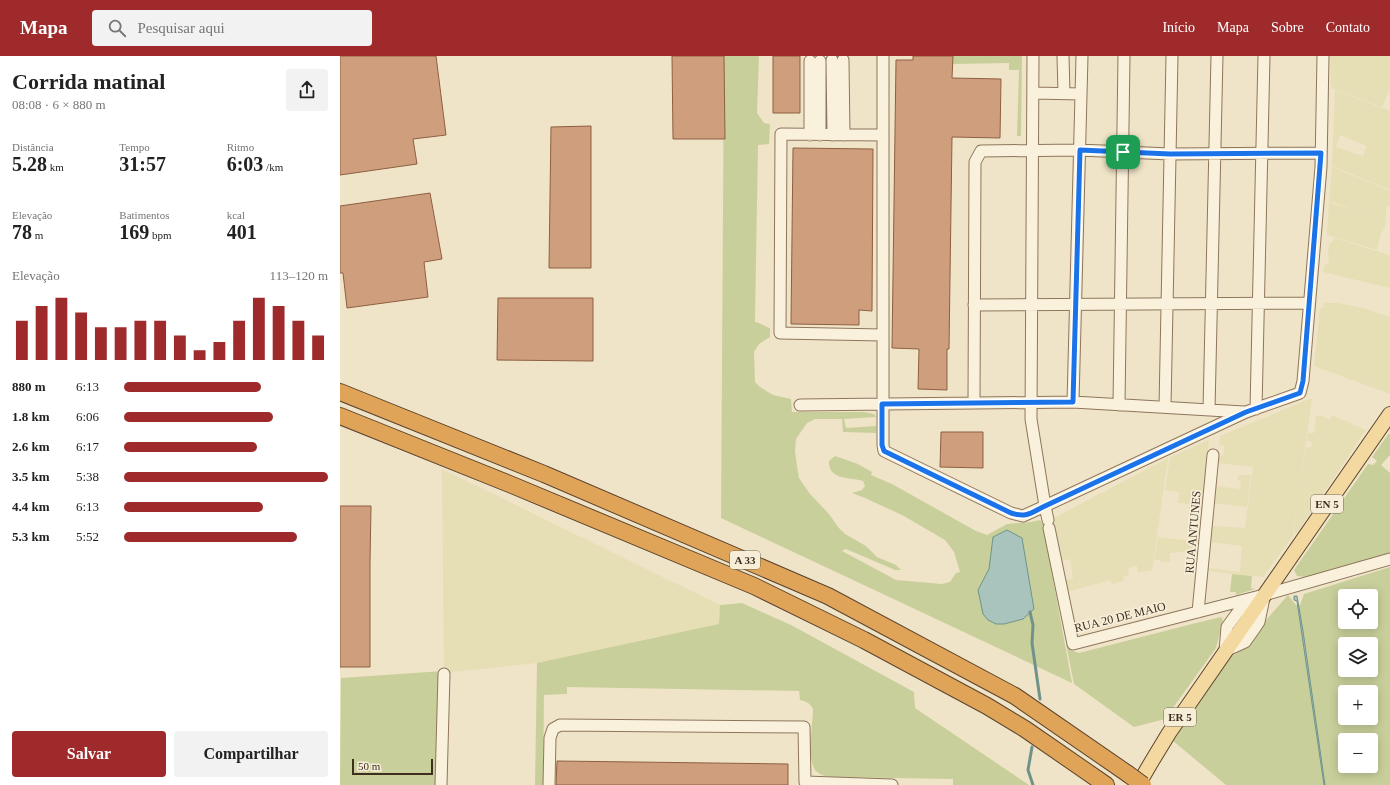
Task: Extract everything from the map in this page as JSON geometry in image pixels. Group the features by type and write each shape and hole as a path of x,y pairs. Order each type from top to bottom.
{"highway":[{"name":"A 33","path":"340,392 544,474 828,596 1015,696 1143,785"},
{"name":"A 33","path":"340,416 512,485 754,586 864,640 987,706 1031,733 1106,785"}],"main road":[{"name":"EN 5","path":"1260,601 1390,414"},
{"name":"ER 5","path":"1133,779 1152,761 1168,733 1260,601"}],"street":[{"path":"884,56 882,445 884,451 1011,513 1024,516 1251,410 1300,393 1303,381 1321,153 1323,56"},
{"path":"1033,56 1031,418 1045,506"},
{"path":"1064,56 1064,93"},
{"path":"1073,402 1082,56"},
{"path":"1119,405 1124,56"},
{"path":"1165,407 1172,56"},
{"path":"1209,410 1217,56"},
{"path":"1251,410 1258,304 1264,56"},
{"path":"832,60 838,135"},
{"path":"838,135 843,60"},
{"path":"815,61 815,135"},
{"path":"1033,93 1081,94"},
{"path":"882,335 780,333 781,134 883,135"},
{"path":"974,403 975,162 981,152 1080,150 1170,154 1321,153"},
{"path":"974,306 1309,303"},
{"path":"800,405 1073,402 1209,410 1251,410"},
{"name":"RUA ANTUNES","path":"1198,612 1213,455"},
{"name":"RUA 20 DE MAIO","path":"1045,506 1072,644 1198,612 1260,601 1390,559"},
{"path":"441,785 444,674"},
{"path":"549,785 550,738 553,729 560,725 568,725 804,728 805,782 892,785"}],"shaded area":[{"path":"1330,56 1390,56 1390,89 1382,107 1331,88"},
{"path":"1335,90 1390,111 1390,190 1332,166","holes":["1340,135 1367,146 1363,156 1336,147"]},
{"path":"1332,167 1390,191 1390,206 1387,206 1385,221 1387,222 1380,236 1377,250 1327,235 1329,202 1384,220 1329,201"},
{"path":"1334,238 1390,255 1390,288 1323,272 1324,266 1329,263 1329,243 1332,242"},
{"path":"1324,303 1338,303 1367,309 1390,317 1390,394 1314,366 1320,308 1323,308"},
{"path":"1312,399 1293,536 1263,577 1207,571 1207,568 1240,572 1242,546 1210,542 1211,526 1245,528 1253,467 1217,463 1218,456 1223,456 1225,446 1219,445 1220,436"},
{"path":"1332,415 1366,430 1297,533 1293,532 1306,447 1311,448 1312,442 1307,441 1308,433 1314,433 1316,416 1321,416 1330,420"},
{"path":"1209,440 1202,511 1189,510 1189,504 1178,503 1179,492 1165,490 1170,457"},
{"path":"1168,458 1152,570 1138,573 1137,566 1128,568 1129,575 1123,577 1124,581 1112,584 1110,580 1067,592 1065,581 1073,578 1070,559 1061,561 1052,519"},
{"path":"442,469 720,605 719,624 672,636 537,663 444,674"},
{"path":"1239,475 1251,475 1247,507 1213,503 1215,486 1240,489 1241,481 1237,480"},
{"path":"1158,537 1200,542 1198,561 1195,560 1195,551 1170,553 1170,562 1160,562 1160,560 1154,560"}],"green space":[{"path":"724,56 759,56 757,113 764,123 770,124 769,144 758,145 755,322 770,328 770,337 759,344 754,352 755,382 773,395 791,399 792,412 864,412 874,414 876,417 844,419 846,428 876,426 876,433 843,432 842,419 815,419 807,423 796,439 795,451 799,478 810,494 845,534 866,546 877,557 896,565 901,570 895,570 846,549 842,551 896,580 942,584 950,582 956,573 960,572 954,552 945,540 902,515 852,493 862,490 865,486 863,481 840,477 832,472 829,461 835,456 858,464 872,472 871,475 892,484 976,531 987,535 1007,524 1040,520 1043,524 1072,683 721,518"},
{"path":"953,56 1022,56 1021,136 1017,136 1019,70 1009,70 1009,63 953,64"},
{"path":"1389,433 1390,455 1381,465 1390,473 1390,553 1306,577 1297,576 1294,570 1368,464 1373,465 1377,461 1372,457"},
{"path":"1390,567 1390,785 1226,785 1173,741 1229,658 1248,646 1266,620 1288,595 1296,605 1300,605 1304,594"},
{"path":"1232,574 1252,576 1251,588 1255,589 1236,595 1236,592 1230,592"},
{"path":"742,603 791,625 914,692 915,708 1029,785 953,785 953,779 825,776 816,771 813,766 811,759 811,742 813,709 811,705 800,700 799,691 567,687 567,694 544,695 543,785 535,785 537,663 719,624 720,605"},
{"path":"1221,617 1223,620 1216,648 1165,719 1134,727 1074,684 1066,644 1070,650 1079,653"},
{"path":"443,671 440,785 340,785 341,678"}],"water":[{"path":"1007,530 1022,538 1034,609 1023,619 1004,624 996,624 988,620 983,614 978,590 989,569 993,537"},
{"path":"1294,596 1297,596 1303,631 1325,785 1297,601 1294,600"}],"building":[{"path":"340,56 436,56 446,135 413,139 417,164 340,175"},
{"path":"672,56 724,56 725,139 673,139"},
{"path":"773,56 800,56 800,113 773,113"},
{"path":"913,56 953,56 952,78 1001,79 1000,138 952,137 947,390 918,389 919,349 892,348 896,60 913,60"},
{"path":"591,126 591,268 549,268 551,127"},
{"path":"793,148 873,149 872,311 859,310 859,325 791,324"},
{"path":"430,193 442,259 424,262 428,297 347,308 343,273 340,273 340,206"},
{"path":"498,298 593,298 593,361 497,360"},
{"path":"941,432 983,432 983,468 940,467"},
{"path":"340,506 371,506 370,667 340,667"},
{"path":"557,761 788,764 788,785 556,785"}],"waterway":[{"path":"1030,612 1033,625 1032,643 1040,699"},
{"path":"1032,747 1028,770 1033,785"}],"route":[{"path":"1080,150 1123,152 1170,154 1321,153 1303,381 1300,393 1246,412 1024,516 1011,513 884,451 882,445 882,404 1073,402 1080,150"}]}
